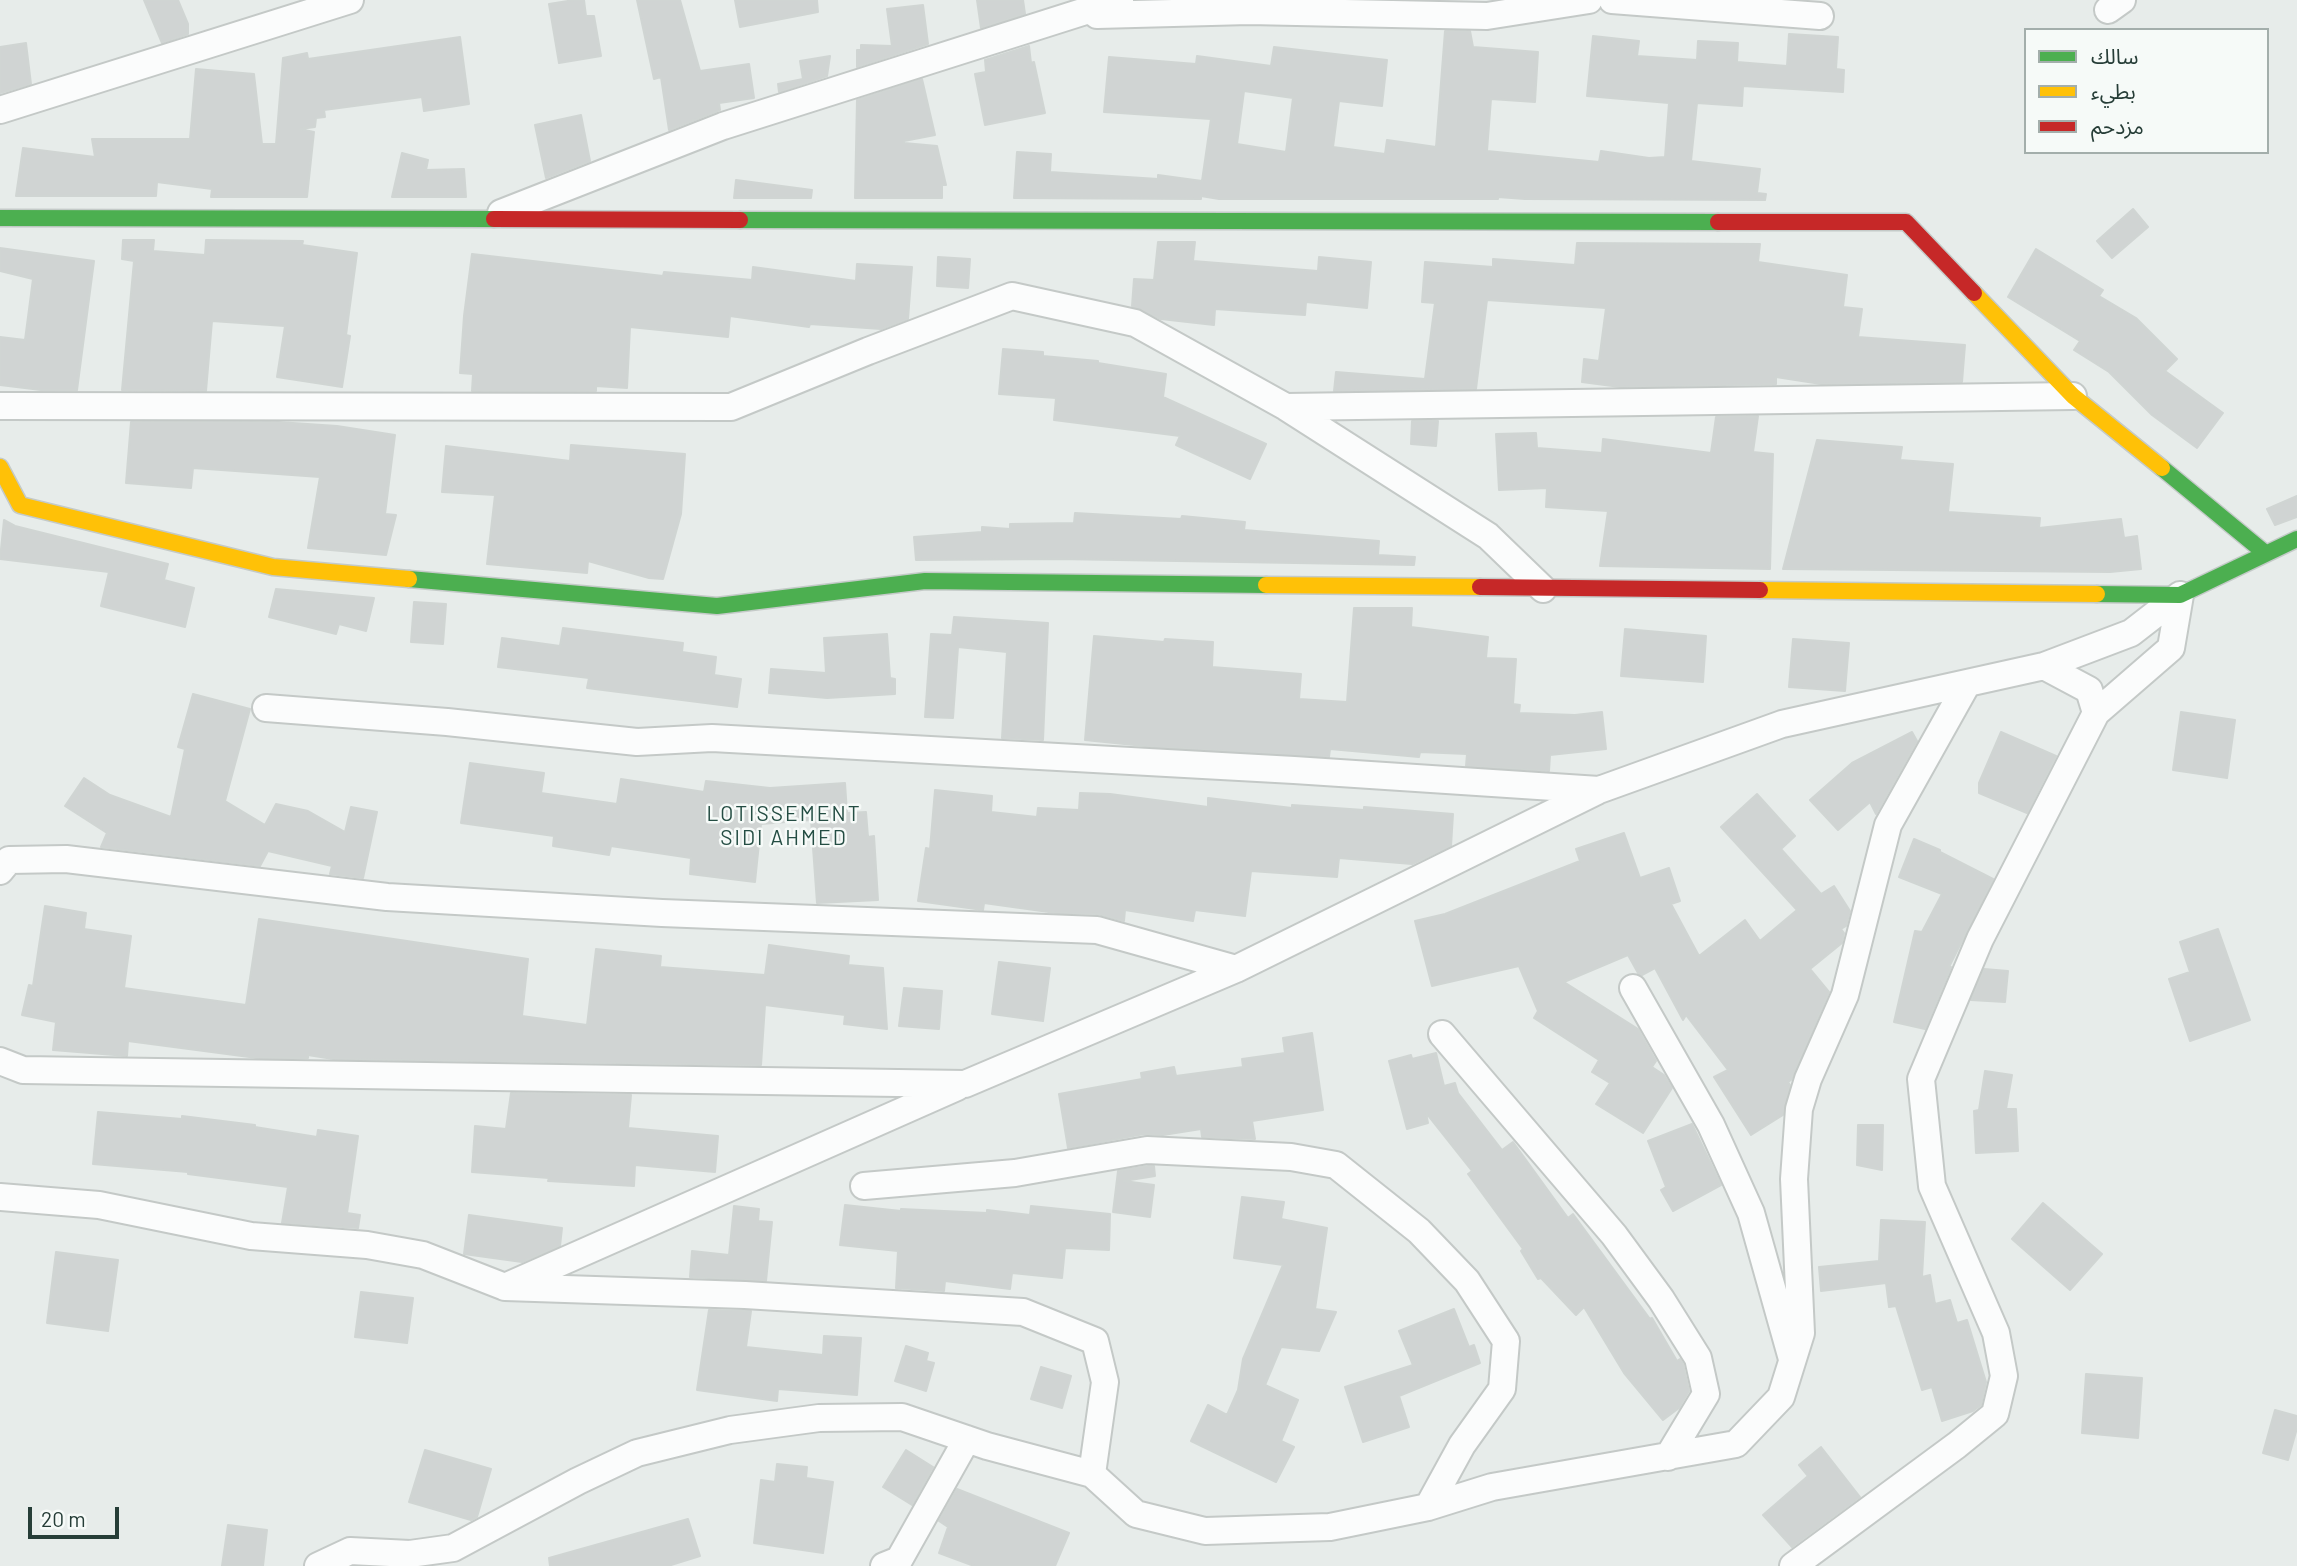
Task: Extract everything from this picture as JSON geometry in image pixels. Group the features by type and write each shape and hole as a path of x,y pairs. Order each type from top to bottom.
{"street":[{"path":"0,110 350,0"},
{"path":"486,219 723,126 1121,0"},
{"path":"1070,16 1250,11 1487,16 1588,0"},
{"path":"1612,0 1820,16"},
{"path":"0,218 1906,222 2073,396 2265,554"},
{"path":"0,406 731,407 1012,296 1135,323 1286,407 1488,536 1543,589"},
{"path":"1286,407 2073,396"},
{"path":"0,467 20,505 273,567 718,606 925,581 2180,595"},
{"path":"505,1287 965,1084 1236,969 1599,790 1782,724 2044,666 2131,633 2180,595 2297,539"},
{"path":"1793,1566 1817,1555 1995,1414 2004,1376 1996,1333 1932,1186 1921,1079 1980,939 2096,713 2171,648 2180,595"},
{"path":"2044,666 2089,690 2096,713"},
{"path":"318,1566 350,1551 410,1554 453,1548 578,1480 637,1453 730,1430 819,1418 902,1417 967,1439 1092,1474 1136,1514 1205,1531 1330,1527 1428,1507 1492,1488 1736,1444 1781,1397 1801,1333 1794,1179 1799,1109 1808,1079 1845,995 1888,825 1967,684"},
{"path":"266,708 447,722 637,742 712,737 1599,790"},
{"path":"3,862 66,859 387,897 662,913 1097,930 1236,969"},
{"path":"1633,988 1711,1125 1751,1213 1793,1360"},
{"path":"1442,1034 1614,1235 1661,1299 1698,1358 1706,1394 1668,1457"},
{"path":"0,1060 23,1070 37,1071 965,1084"},
{"path":"864,1186 1016,1173 1147,1150 1291,1157 1336,1165 1419,1231 1467,1281 1506,1340 1502,1389 1462,1445 1428,1507"},
{"path":"0,1197 99,1205 251,1236 367,1245 423,1255 505,1287 745,1295 1023,1312 1095,1340 1105,1382 1092,1474"},
{"path":"884,1566 900,1560 967,1439"}],"building":[{"path":"144,0 178,0 188,24 188,34 162,43"},
{"path":"584,0 586,16 594,16 601,56 559,63 549,4"},
{"path":"637,0 680,0 700,71 749,64 754,98 719,103 720,110 669,130 661,77 654,79"},
{"path":"735,0 817,0 818,12 740,27"},
{"path":"977,0 1023,0 1025,14 981,28"},
{"path":"923,5 928,44 857,67 857,50 861,50 861,45 892,46 887,9"},
{"path":"1445,31 1470,31 1473,47 1538,52 1535,102 1491,99 1487,151 1599,162 1601,151 1649,158 1665,157 1669,103 1587,96 1593,36 1639,41 1637,56 1697,60 1698,41 1738,43 1737,62 1787,66 1789,34 1838,37 1836,69 1844,70 1843,92 1743,86 1742,106 1697,103 1691,161 1760,169 1757,193 1766,194 1765,200 1498,197 1219,199 1201,196 1201,199 1014,198 1017,152 1051,154 1050,172 1158,179 1158,175 1202,181 1211,119 1104,112 1109,57 1196,64 1197,56 1271,66 1274,47 1387,60 1382,106 1339,101 1333,147 1385,154 1387,140 1436,147","holes":["1244,91 1293,98 1286,152 1237,144"]},
{"path":"460,37 469,104 424,111 422,97 324,110 325,117 316,118 315,127 300,129 314,132 307,197 211,197 212,189 157,182 156,196 16,196 23,148 95,157 92,139 190,139 196,69 254,74 262,144 276,144 283,58 307,53 308,59"},
{"path":"26,43 31,84 0,93 0,47"},
{"path":"1029,46 1045,113 985,125 975,74 986,72 985,60"},
{"path":"830,56 827,76 779,92 778,84 803,79 800,61"},
{"path":"922,79 935,135 904,143 937,146 946,185 942,185 942,198 855,198 857,100"},
{"path":"581,115 590,161 546,178 535,125"},
{"path":"402,153 428,160 426,170 464,169 466,197 392,197"},
{"path":"736,180 812,190 811,198 734,198"},
{"path":"2133,209 2148,227 2112,258 2097,241"},
{"path":"123,240 154,240 153,251 205,255 206,240 303,241 302,245 357,253 346,335 350,336 342,387 277,377 285,326 212,321 206,391 122,390 134,261 122,259"},
{"path":"1158,242 1195,242 1193,261 1318,271 1319,257 1371,262 1367,308 1306,302 1305,315 1215,309 1214,325 1161,319 1132,306 1134,279 1154,280"},
{"path":"1577,243 1760,244 1758,262 1847,275 1843,307 1862,309 1858,337 1965,345 1962,382 1821,384 1776,377 1776,384 1620,387 1582,382 1584,359 1599,361 1606,308 1487,300 1476,389 1334,391 1336,372 1425,379 1435,303 1422,302 1425,262 1493,267 1493,259 1575,265"},
{"path":"0,248 94,261 77,390 41,390 0,385 0,337 25,340 33,279 0,271"},
{"path":"2036,249 2103,290 2099,296 2136,318 2177,359 2165,371 2223,413 2197,448 2152,415 2109,372 2074,350 2080,341 2008,297"},
{"path":"472,254 663,276 664,272 752,280 753,267 856,281 857,264 912,267 908,319 881,329 810,324 809,327 730,316 728,337 630,327 627,388 596,386 596,391 472,391 473,374 460,373"},
{"path":"938,257 970,259 968,288 937,286"},
{"path":"1003,349 1043,352 1043,356 1098,361 1166,374 1163,397 1266,444 1250,479 1176,445 1180,436 1054,420 1056,398 999,394"},
{"path":"1758,416 1753,452 1773,454 1770,569 1600,566 1608,511 1546,507 1547,488 1499,490 1496,434 1536,433 1537,448 1602,453 1603,439 1711,453 1716,417"},
{"path":"1412,421 1438,421 1436,446 1411,444"},
{"path":"131,422 278,422 337,426 395,435 385,514 396,515 386,555 308,548 320,477 193,468 191,488 126,483"},
{"path":"1817,440 1902,447 1900,460 1953,464 1948,512 2040,518 2039,528 2121,519 2124,538 2137,536 2141,569 2110,572 1783,569"},
{"path":"571,445 685,454 681,514 663,579 649,578 588,561 587,573 487,564 495,495 442,492 446,446 570,461"},
{"path":"2297,496 2297,517 2275,525 2267,509"},
{"path":"1075,513 1181,519 1182,516 1245,522 1244,530 1379,541 1378,555 1415,557 1414,565 1058,559 916,560 914,537 982,532 982,527 1010,529 1010,524 1074,523"},
{"path":"4,520 15,526 168,564 164,580 194,588 185,627 101,606 109,572 0,559"},
{"path":"276,589 374,598 366,631 339,624 336,634 269,617"},
{"path":"414,602 446,604 443,644 411,642"},
{"path":"1354,608 1412,608 1411,627 1488,637 1486,658 1516,659 1513,704 1520,705 1519,713 1575,715 1602,712 1606,749 1550,755 1549,771 1466,766 1467,754 1420,752 1419,757 1330,749 1329,757 1154,747 1085,740 1094,636 1164,642 1165,639 1213,642 1212,667 1301,674 1299,699 1347,702"},
{"path":"954,617 1048,623 1043,740 1002,738 1007,652 958,647 953,718 925,717 931,634 952,635"},
{"path":"563,628 683,643 682,652 716,657 714,675 741,679 737,707 587,688 589,678 498,667 502,638 560,646"},
{"path":"1625,629 1706,636 1703,682 1621,676"},
{"path":"887,634 890,678 895,679 895,694 827,698 769,693 771,669 826,673 824,638"},
{"path":"1793,639 1849,643 1845,691 1789,687"},
{"path":"193,694 250,709 225,801 265,825 276,804 308,811 345,832 351,807 377,812 363,878 330,874 332,866 268,851 260,866 101,847 107,833 65,806 84,778 110,795 171,817 185,749 178,747"},
{"path":"2181,712 2235,720 2227,778 2173,770"},
{"path":"1912,732 1917,741 1876,814 1870,802 1838,830 1810,800 1852,763"},
{"path":"2001,732 2056,756 2027,813 1979,793 1979,783"},
{"path":"470,763 544,773 541,793 617,804 621,779 704,792 706,781 770,788 845,783 847,813 866,812 868,837 874,836 878,900 817,903 811,820 761,824 755,882 690,874 691,858 611,846 609,855 553,846 554,836 461,823"},
{"path":"935,790 992,796 991,812 1037,817 1038,808 1079,810 1080,793 1110,794 1208,807 1208,798 1292,808 1292,805 1364,810 1364,807 1453,814 1451,846 1412,864 1339,858 1337,877 1251,871 1245,916 1195,910 1193,921 1125,910 1124,921 1098,914 1056,913 984,903 983,910 918,901 926,848 930,849"},
{"path":"1757,794 1795,836 1781,849 1821,894 1834,886 1850,911 1846,926 1841,929 1844,933 1842,943 1810,969 1829,992 1788,1082 1790,1085 1783,1115 1751,1135 1714,1077 1728,1070 1686,1015 1683,1020 1655,968 1642,975 1638,973 1628,955 1564,982 1638,1029 1656,1061 1652,1067 1664,1075 1672,1088 1643,1133 1596,1104 1610,1083 1592,1072 1599,1060 1534,1018 1538,1011 1519,966 1432,986 1415,921 1445,914 1580,861 1576,849 1624,833 1640,878 1669,868 1680,901 1671,904 1699,956 1745,920 1760,941 1797,910 1721,827"},
{"path":"1914,839 1993,879 1949,967 1925,1029 1894,1022 1915,931 1922,932 1942,894 1899,877"},
{"path":"45,906 86,913 84,929 131,936 124,988 246,1005 259,919 528,959 522,1016 587,1025 596,949 661,956 660,967 765,975 769,945 849,956 848,965 883,968 887,1029 844,1024 845,1015 765,1005 761,1065 333,1059 308,1055 308,1058 257,1058 128,1041 127,1056 53,1050 56,1022 22,1015 29,985 33,986"},
{"path":"2218,929 2250,1020 2190,1041 2169,979 2190,972 2180,942"},
{"path":"999,962 1050,968 1043,1021 992,1014"},
{"path":"1984,969 2008,971 2005,1002 1971,1000"},
{"path":"904,988 942,991 939,1029 899,1026"},
{"path":"1312,1033 1323,1110 1252,1121 1255,1139 1202,1137 1201,1129 1163,1135 1144,1134 1068,1148 1059,1094 1142,1079 1141,1073 1174,1067 1176,1076 1243,1067 1242,1059 1285,1053 1283,1038"},
{"path":"1436,1053 1444,1086 1455,1083 1458,1093 1502,1150 1513,1142 1568,1218 1573,1214 1650,1319 1652,1318 1677,1361 1680,1359 1689,1391 1679,1408 1663,1420 1624,1373 1584,1307 1576,1315 1541,1278 1538,1279 1521,1251 1523,1249 1468,1174 1472,1171 1426,1113 1428,1123 1407,1129 1389,1061 1411,1055 1412,1059"},
{"path":"1985,1071 2012,1075 2006,1109 2016,1109 2018,1151 1976,1153 1974,1111 1979,1110"},
{"path":"511,1093 631,1095 628,1128 718,1136 715,1172 635,1165 634,1186 548,1181 549,1178 472,1172 475,1126 506,1129"},
{"path":"98,1112 182,1119 182,1116 255,1125 317,1137 318,1130 358,1136 347,1213 360,1215 358,1228 282,1223 288,1187 188,1172 93,1164"},
{"path":"1692,1124 1721,1185 1673,1211 1661,1190 1666,1187 1648,1141"},
{"path":"1858,1125 1883,1125 1882,1170 1857,1165"},
{"path":"1154,1166 1155,1176 1124,1181 1154,1185 1150,1217 1113,1212 1118,1171"},
{"path":"1242,1197 1284,1202 1281,1219 1327,1228 1315,1309 1336,1312 1319,1351 1281,1347 1265,1385 1298,1400 1281,1441 1294,1447 1276,1482 1191,1441 1208,1405 1227,1415 1238,1390 1243,1359 1283,1265 1234,1258"},
{"path":"2043,1203 2102,1254 2070,1290 2012,1239"},
{"path":"845,1205 901,1211 987,1213 987,1210 1030,1215 1031,1206 1110,1214 1109,1250 1065,1248 1062,1278 1012,1273 1010,1289 945,1281 944,1291 896,1288 898,1251 840,1245"},
{"path":"734,1206 759,1209 758,1221 772,1222 766,1281 690,1277 692,1251 729,1255"},
{"path":"469,1215 562,1228 560,1246 522,1262 464,1254"},
{"path":"1881,1220 1925,1222 1922,1277 1930,1275 1935,1304 1950,1300 1957,1323 1967,1320 1986,1382 1981,1405 1973,1411 1942,1421 1932,1387 1922,1390 1896,1306 1889,1307 1886,1283 1821,1291 1819,1267 1879,1261"},
{"path":"56,1252 118,1260 108,1331 47,1323"},
{"path":"361,1292 413,1298 407,1343 355,1337"},
{"path":"1454,1309 1469,1347 1474,1345 1480,1363 1399,1396 1409,1427 1363,1442 1345,1387 1413,1365 1399,1331"},
{"path":"709,1310 751,1311 746,1347 823,1355 824,1336 861,1338 857,1395 778,1389 777,1401 697,1390"},
{"path":"906,1346 928,1353 926,1361 934,1363 926,1391 895,1381"},
{"path":"1041,1367 1071,1376 1062,1408 1031,1399"},
{"path":"2086,1374 2142,1378 2138,1438 2082,1433"},
{"path":"2275,1410 2297,1416 2297,1428 2288,1460 2263,1453"},
{"path":"1821,1447 1860,1497 1792,1547 1763,1515 1808,1476 1799,1465"},
{"path":"425,1450 491,1469 477,1517 471,1520 409,1502"},
{"path":"906,1450 933,1467 912,1505 883,1487"},
{"path":"777,1464 807,1467 806,1478 833,1482 823,1553 754,1543 761,1480 775,1482"},
{"path":"957,1489 1069,1533 1055,1566 974,1566 939,1553 948,1527 939,1521"},
{"path":"688,1519 700,1556 668,1566 550,1566 549,1558"},
{"path":"228,1525 267,1530 263,1566 222,1566"}],"traffic: fast":[{"path":"0,218 494,219"},
{"path":"740,220 1718,222"},
{"path":"2162,468 2265,553"},
{"path":"2097,594 2180,595 2297,539"},
{"path":"409,579 717,606 925,581 1266,585"}],"traffic: slow":[{"path":"1974,293 2073,396 2162,468"},
{"path":"0,467 20,505 273,567 409,579"},
{"path":"1266,585 1480,587"},
{"path":"1760,590 2097,594"}],"traffic: jam":[{"path":"494,219 740,220"},
{"path":"1718,222 1906,222 1974,293"},
{"path":"1480,587 1760,590"}],"district":[{"name":"LOTISSEMENT SIDI AHMED","path":"784,826"}]}
